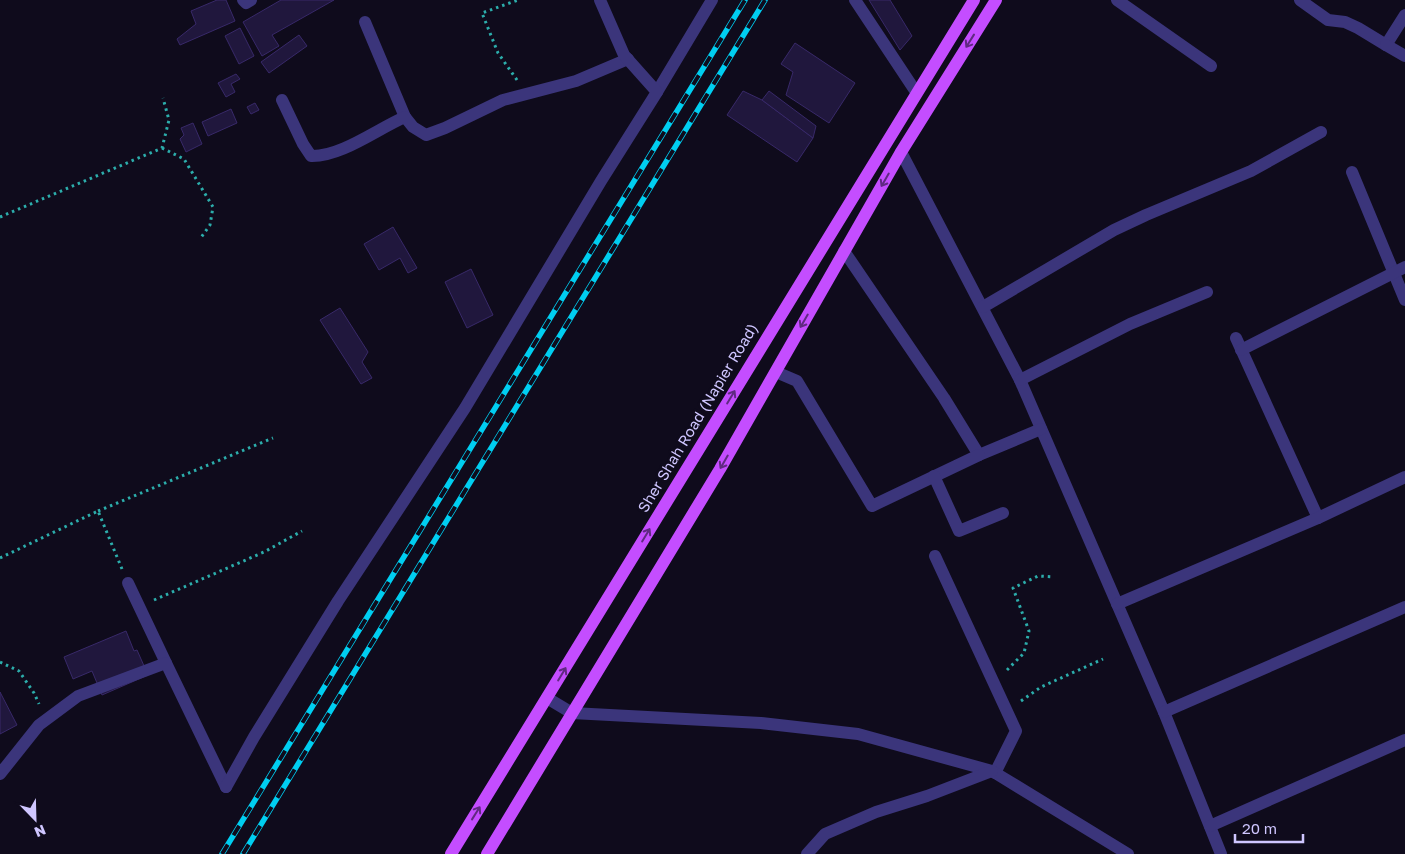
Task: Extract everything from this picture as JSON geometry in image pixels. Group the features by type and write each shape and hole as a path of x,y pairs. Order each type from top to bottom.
{"main road":[{"name":"Sher Shah Road (Napier Road)","path":"451,854 974,0"},
{"path":"487,854 720,469 901,152 996,0"}],"street":[{"path":"243,0 246,3 251,0"},
{"path":"600,0 624,55 657,92"},
{"path":"128,583 226,786 338,601 465,408 590,198 712,0"},
{"path":"856,0 916,92"},
{"path":"1117,0 1211,66"},
{"path":"1300,0 1328,20 1346,22 1405,56"},
{"path":"1386,46 1405,15"},
{"path":"365,22 405,117 413,126 426,135 504,100 576,81 628,59"},
{"path":"282,100 303,144 312,156 321,156 346,147 405,117"},
{"path":"983,308 1114,230 1251,171 1321,132"},
{"path":"901,152 1020,380 1164,712 1221,854"},
{"path":"1352,172 1400,270 1405,300"},
{"path":"844,251 944,398 980,455"},
{"path":"1241,350 1400,270"},
{"path":"1020,380 1130,324 1207,292"},
{"path":"1236,338 1318,518"},
{"path":"776,372 797,381 872,506 1041,428"},
{"path":"934,476 959,531 1003,513"},
{"path":"1117,604 1318,518 1405,476"},
{"path":"807,854 826,834 876,812 994,772 1016,731 935,556"},
{"path":"1164,712 1405,607"},
{"path":"0,774 38,725 78,696 166,663"},
{"path":"547,698 572,713 762,723 858,734 994,772 1128,854"},
{"path":"1210,826 1405,740"}],"path":[{"path":"518,0 482,13 498,52 527,95"},
{"path":"162,148 169,120 163,98"},
{"path":"0,218 162,148 184,159 213,207 210,225 200,239"},
{"path":"0,558 98,512 273,438"},
{"path":"98,512 128,583"},
{"path":"139,606 264,552 302,531"},
{"path":"994,683 1024,653 1029,630 1013,588 1038,576 1054,577"},
{"path":"1007,712 1041,687 1103,659"},
{"path":"0,662 19,671 34,693 47,720"}],"building":[{"path":"217,0 226,0 235,21 180,45 177,39 196,24 191,11"},
{"path":"281,0 334,0 272,35 279,46 262,56 243,22"},
{"path":"869,0 890,0 912,36 900,50"},
{"path":"240,28 254,56 239,64 225,36"},
{"path":"299,35 307,46 269,73 261,62"},
{"path":"795,43 855,83 829,123 786,95 793,72 781,64"},
{"path":"236,74 240,79 231,84 235,92 226,97 218,83"},
{"path":"743,91 762,100 813,138 797,162 727,115"},
{"path":"769,91 816,126 813,138 762,100"},
{"path":"255,103 259,110 251,114 247,107"},
{"path":"231,109 237,123 208,136 202,122"},
{"path":"193,123 202,144 186,152 180,139 184,135 181,128"},
{"path":"393,227 417,268 408,273 400,258 379,270 364,244"},
{"path":"471,269 493,315 467,328 445,282"},
{"path":"340,308 368,352 362,362 372,378 361,384 320,320"},
{"path":"126,631 134,651 137,650 148,675 102,695 92,671 73,679 64,657"},
{"path":"0,692 17,725 0,734"}],"railway":[{"path":"222,854 745,0"},
{"path":"243,854 765,0"}]}
